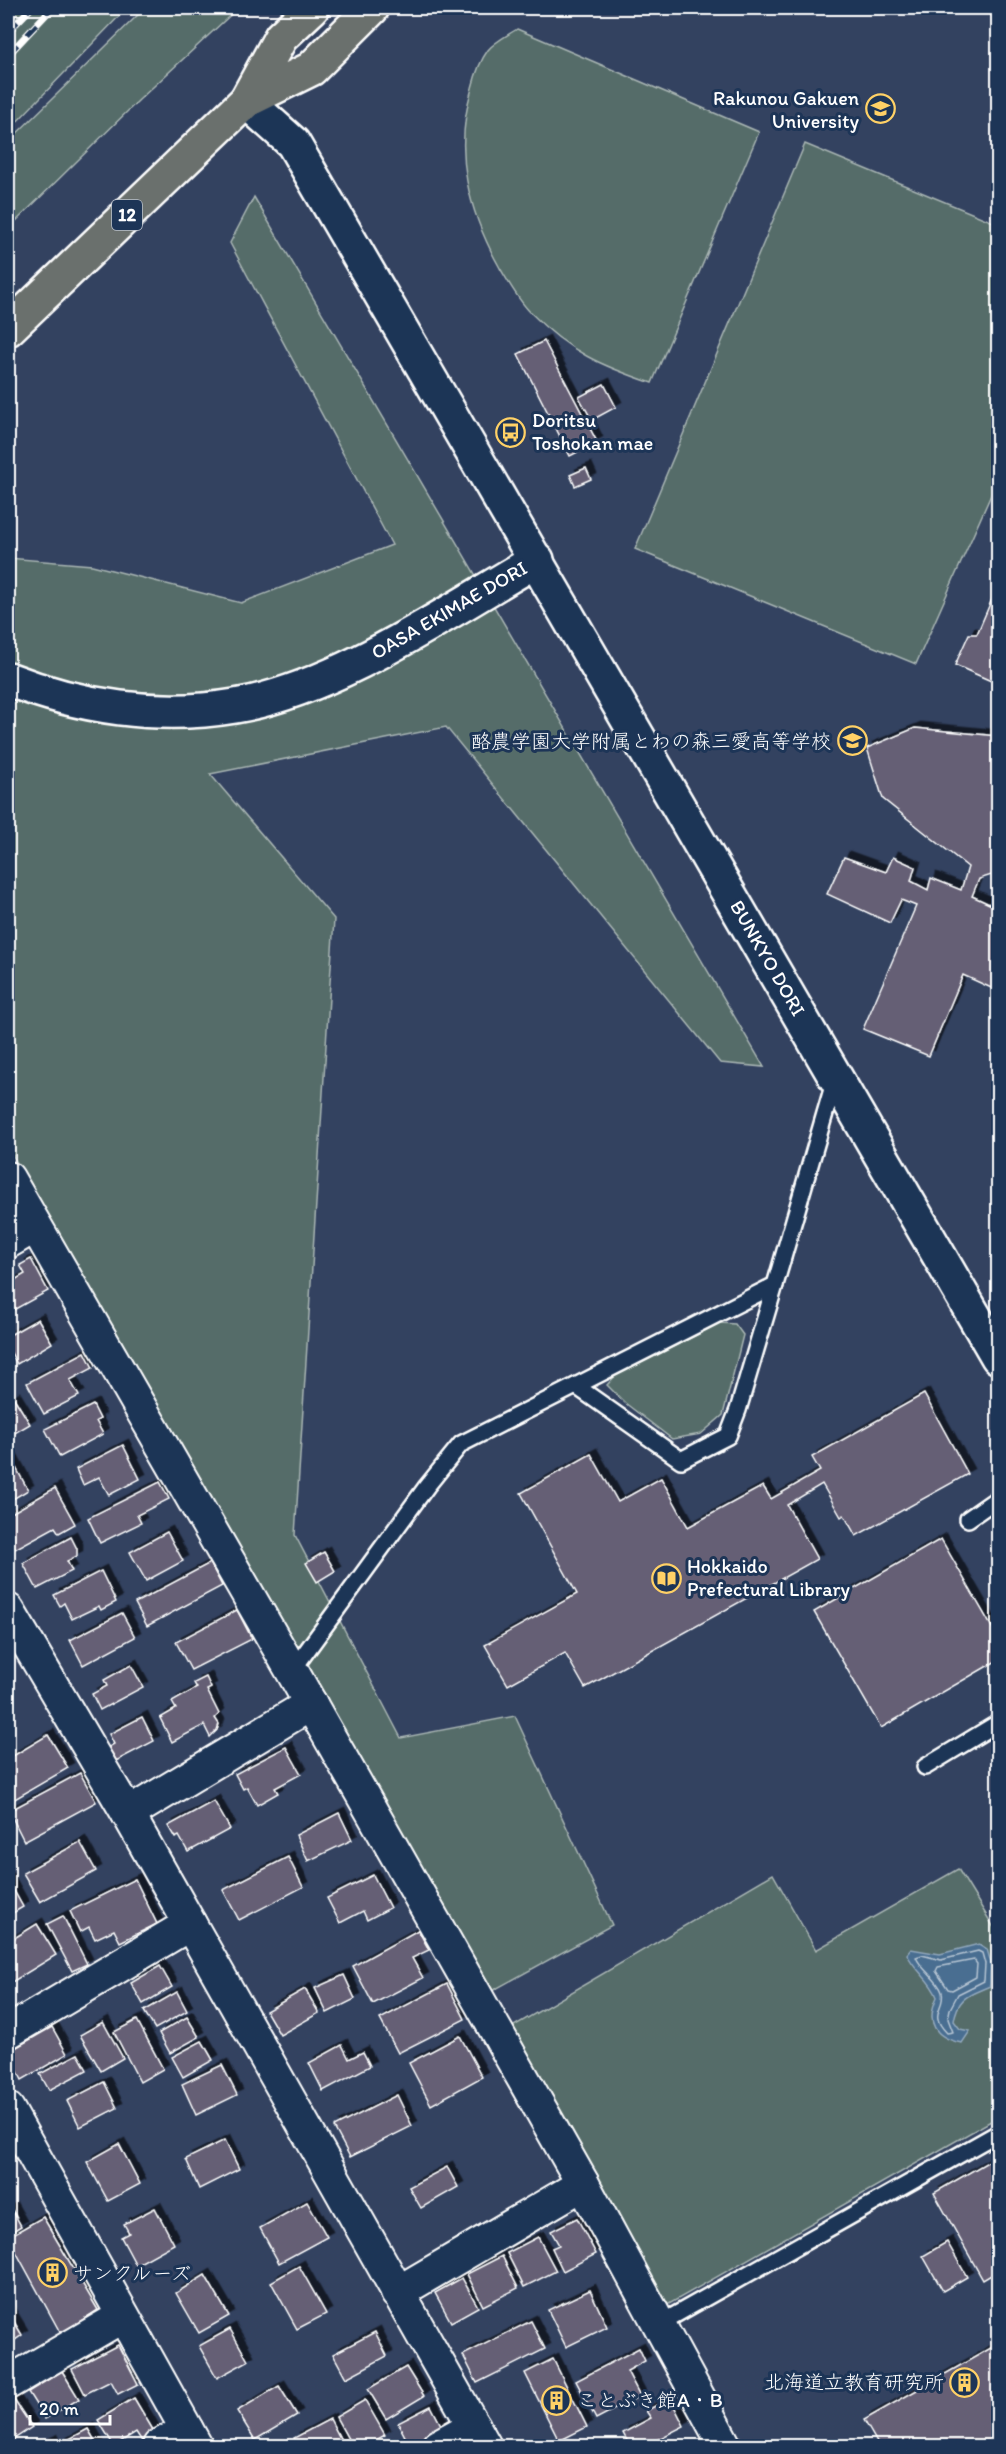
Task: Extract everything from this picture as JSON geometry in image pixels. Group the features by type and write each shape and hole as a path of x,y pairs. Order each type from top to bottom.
{"highway":[{"name":"12","path":"8,329 246,101 281,37 312,8"},
{"name":"12","path":"246,101 311,69 372,8"}],"street":[{"name":"OASA EKIMAE DORI","path":"8,679 76,700 139,710 198,710 255,702 314,682 361,660 537,560 293,143 246,101"},
{"name":"BUNKYO DORI","path":"537,560 999,1357"},
{"path":"8,1178 311,1704 583,2184 726,2446"},
{"path":"8,1242 35,1226"},
{"path":"8,1610 128,1814 479,2436 438,2446"},
{"path":"128,1814 311,1704"},
{"path":"8,2032 190,1924"},
{"path":"8,2109 192,2438 159,2446"},
{"path":"397,2293 583,2184"},
{"path":"8,2383 123,2316"}],"lane":[{"path":"576,1386 681,1460 728,1436 738,1410 836,1074"},
{"path":"292,1671 427,1486 461,1444 775,1285"},
{"path":"968,1519 999,1498"},
{"path":"925,1767 999,1723"},
{"path":"659,2324 999,2133"}],"green space":[{"path":"8,8 127,8 8,131"},
{"path":"145,8 238,8 139,100 8,229 8,142"},
{"path":"517,29 759,132 652,383 602,364 573,348 545,327 526,308 514,291 479,225 467,181 464,158 466,112 485,54 494,44"},
{"path":"805,144 998,224 998,479 916,664 635,549"},
{"path":"254,197 764,1067 720,1063 446,727 210,774 334,919 295,1535 401,1738 515,1716 612,1925 492,1991 8,1147 8,558 92,565 241,603 392,545 230,243"},
{"path":"720,1323 735,1324 743,1335 723,1415 701,1434 672,1439 625,1403 607,1385 615,1376"},
{"path":"958,1869 996,1931 998,1930 998,2117 662,2308 507,2030 773,1874 816,1950"}],"water":[{"path":"979,1944 987,1949 991,1963 990,1986 971,1994 958,2006 954,2021 960,2029 970,2031 962,2043 945,2037 935,2028 932,2014 937,1997 931,1985 907,1954 911,1949 940,1954"}],"building":[{"path":"544,341 597,442 570,456 518,354"},
{"path":"604,384 616,407 592,420 579,397"},
{"path":"586,468 591,479 575,486 570,475"},
{"path":"998,585 998,684 955,665 969,634 977,634"},
{"path":"915,728 998,736 998,873 979,879 972,896 998,908 998,991 963,975 929,1056 863,1029 916,906 901,900 890,923 827,894 844,857 886,872 893,857 915,867 911,881 928,890 931,878 961,890 968,867 883,799 867,748"},
{"path":"31,1259 48,1291 8,1313 8,1284 25,1274 20,1265"},
{"path":"38,1319 52,1343 17,1364 8,1347 8,1336"},
{"path":"85,1352 93,1368 70,1380 79,1396 44,1414 27,1383"},
{"path":"924,1394 968,1474 856,1536 844,1515 841,1517 822,1484 787,1505 817,1559 585,1688 565,1653 508,1685 485,1645 577,1594 521,1493 591,1454 618,1502 661,1478 688,1527 763,1486 771,1499 820,1471 812,1457"},
{"path":"14,1398 30,1424 8,1437 8,1402"},
{"path":"93,1405 100,1419 96,1421 103,1434 60,1457 45,1429"},
{"path":"123,1445 140,1479 109,1495 99,1477 83,1485 76,1469"},
{"path":"8,1453 28,1490 8,1502"},
{"path":"160,1482 169,1499 137,1515 141,1523 100,1543 88,1518"},
{"path":"55,1488 75,1524 59,1533 55,1527 15,1549 8,1536 8,1515"},
{"path":"167,1532 183,1561 146,1581 130,1552"},
{"path":"71,1537 77,1549 77,1556 67,1561 72,1571 37,1589 23,1563"},
{"path":"941,1539 998,1638 998,1660 881,1728 814,1612"},
{"path":"324,1552 335,1571 317,1582 306,1563"},
{"path":"210,1563 222,1586 147,1626 135,1603"},
{"path":"101,1571 116,1602 101,1610 99,1606 72,1619 64,1603 60,1606 54,1595"},
{"path":"237,1610 252,1639 191,1670 176,1642"},
{"path":"122,1613 135,1637 83,1665 70,1640"},
{"path":"131,1665 143,1687 100,1710 92,1694 107,1686 104,1680"},
{"path":"206,1677 211,1688 207,1690 219,1714 215,1718 219,1724 217,1730 210,1737 204,1725 172,1742 160,1718 176,1709 172,1702 197,1688 194,1683"},
{"path":"142,1717 154,1741 114,1762 107,1748 114,1744 109,1734"},
{"path":"48,1735 68,1768 8,1803 8,1759"},
{"path":"286,1747 301,1774 275,1788 278,1793 257,1805 247,1787 243,1789 235,1774"},
{"path":"80,1773 96,1802 24,1841 9,1811"},
{"path":"214,1801 230,1829 188,1852 179,1836 175,1838 168,1826"},
{"path":"339,1813 352,1840 308,1861 296,1835"},
{"path":"80,1842 96,1871 40,1902 23,1873"},
{"path":"288,1857 303,1887 239,1920 223,1890"},
{"path":"373,1875 390,1908 367,1920 363,1911 340,1923 327,1898"},
{"path":"135,1879 157,1924 120,1942 114,1930 95,1939 89,1927 80,1932 70,1911"},
{"path":"8,1880 23,1907 8,1916"},
{"path":"63,1916 87,1964 72,1971 47,1924"},
{"path":"37,1924 56,1955 12,1982 8,1975 8,1942"},
{"path":"418,1930 429,1950 412,1958 423,1978 373,2004 353,1966"},
{"path":"160,1966 172,1987 143,2004 131,1983"},
{"path":"344,1975 355,1999 327,2013 315,1988"},
{"path":"447,1984 465,2019 398,2053 380,2019"},
{"path":"305,1989 319,2013 280,2035 266,2011"},
{"path":"177,1992 187,2011 155,2029 144,2011"},
{"path":"187,2017 199,2037 170,2053 159,2033"},
{"path":"137,2020 163,2069 140,2082 114,2032"},
{"path":"103,2022 123,2058 101,2071 80,2035"},
{"path":"52,2027 67,2054 22,2080 8,2052"},
{"path":"460,2036 482,2077 431,2105 409,2063"},
{"path":"202,2041 213,2060 183,2077 172,2057"},
{"path":"342,2045 349,2059 363,2052 370,2066 323,2091 309,2063"},
{"path":"78,2054 87,2070 49,2090 40,2074"},
{"path":"222,2065 237,2095 196,2115 182,2084"},
{"path":"104,2082 117,2108 80,2127 67,2101"},
{"path":"397,2095 412,2126 350,2157 334,2127"},
{"path":"225,2140 239,2169 199,2189 186,2159"},
{"path":"119,2144 140,2184 108,2201 87,2162"},
{"path":"998,2156 998,2271 983,2280 934,2193"},
{"path":"447,2167 458,2187 421,2208 409,2187"},
{"path":"307,2202 327,2237 279,2263 260,2228"},
{"path":"11,2208 21,2226 8,2234 8,2210"},
{"path":"155,2208 174,2244 136,2265 121,2237 129,2233 124,2224"},
{"name":"サンクルーズ","path":"43,2217 98,2310 61,2334 8,2237"},
{"path":"577,2218 596,2254 563,2271 552,2248 559,2245 551,2231"},
{"path":"538,2237 556,2271 524,2287 507,2253"},
{"path":"947,2242 967,2277 943,2291 923,2256"},
{"path":"502,2256 518,2288 483,2306 467,2274"},
{"path":"299,2266 326,2314 297,2329 271,2282"},
{"path":"205,2275 229,2316 199,2333 176,2293"},
{"path":"462,2278 478,2307 451,2322 435,2293"},
{"path":"590,2290 607,2327 566,2347 548,2310"},
{"path":"8,2312 22,2335 8,2345"},
{"path":"531,2321 545,2349 477,2383 463,2355"},
{"path":"230,2329 248,2361 217,2378 199,2346"},
{"path":"375,2332 387,2356 346,2378 333,2354"},
{"name":"北海道立教育研究所","path":"998,2344 998,2442 991,2446 879,2446 864,2420"},
{"path":"118,2345 138,2384 118,2394 111,2381 85,2394 72,2369"},
{"path":"639,2348 645,2361 627,2371 640,2396 596,2419 576,2381"},
{"name":"ことぶき館A・B","path":"553,2359 587,2427 559,2441 525,2373"},
{"path":"406,2367 424,2396 386,2419 368,2389"},
{"path":"62,2371 79,2399 45,2419 28,2392"},
{"path":"279,2386 297,2415 255,2440 237,2411"},
{"path":"134,2398 156,2435 143,2443 136,2432 114,2446 98,2420"},
{"path":"670,2398 684,2426 645,2446 642,2442 630,2446 623,2433 651,2418 646,2411"},
{"path":"14,2400 32,2427 8,2443 8,2405"},
{"path":"365,2400 385,2435 366,2446 352,2446 336,2417"},
{"path":"431,2406 444,2431 410,2446 398,2423"},
{"path":"330,2419 344,2446 298,2446 294,2438"},
{"path":"88,2429 98,2446 64,2446 62,2443"},
{"path":"52,2440 55,2446 40,2446"}],"railway":[{"path":"8,32 31,8"},
{"path":"8,55 52,8"}],"place":[{"name":"Rakunou Gakuen University","path":"880,109"},
{"name":"Doritsu Toshokan mae","path":"511,432"},
{"name":"酪農学園大学附属とわの森三愛高等学校","path":"852,741"},
{"name":"Hokkaido Prefectural Library","path":"666,1578"},
{"name":"サンクルーズ","path":"52,2273"},
{"name":"北海道立教育研究所","path":"965,2382"},
{"name":"ことぶき館A・B","path":"556,2400"}]}
